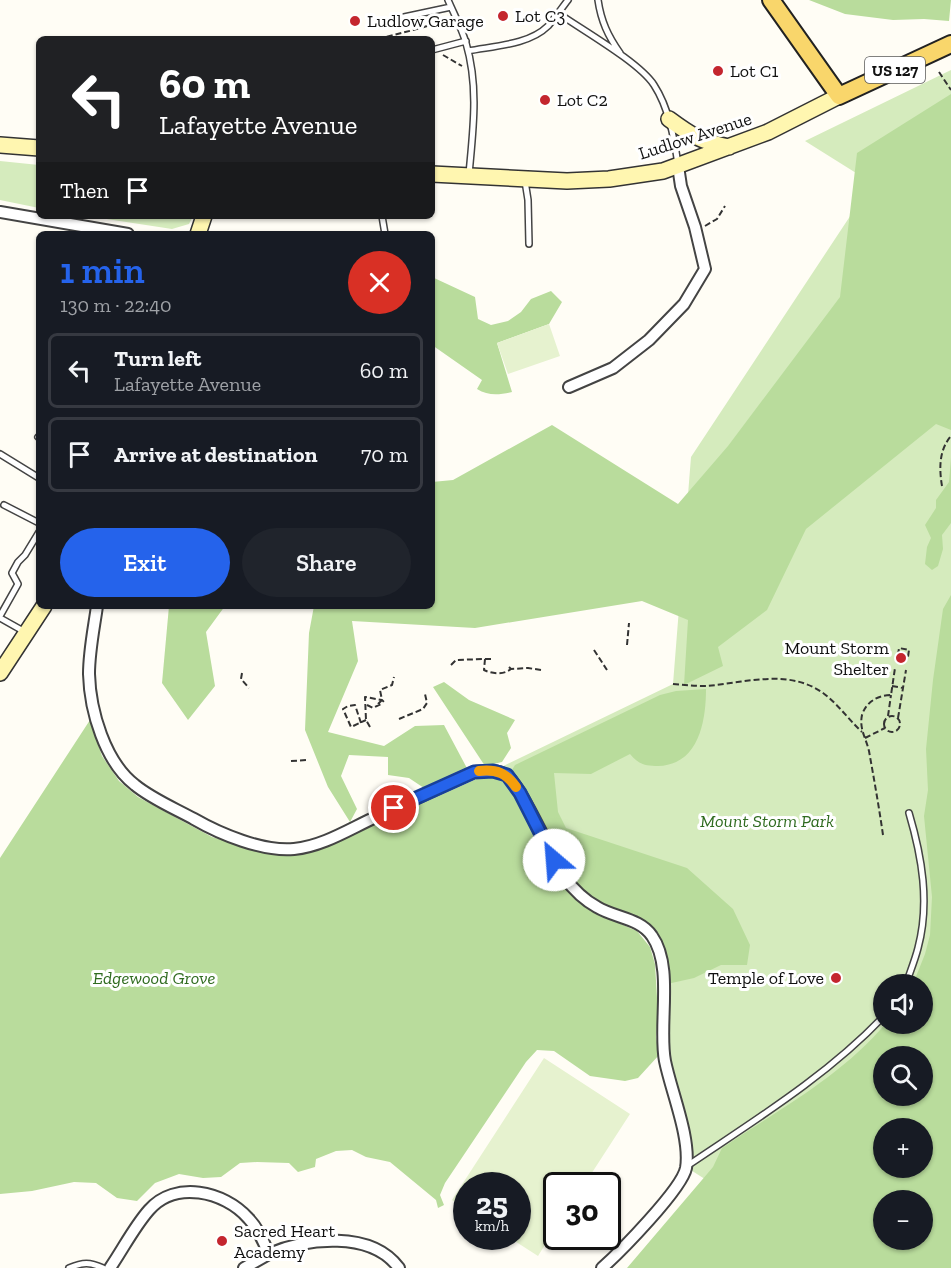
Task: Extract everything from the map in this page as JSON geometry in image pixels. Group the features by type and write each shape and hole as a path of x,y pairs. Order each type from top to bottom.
{"main road":[{"path":"771,0 839,96"},
{"name":"Ludlow Avenue","path":"435,174 567,181 646,175 678,166 768,132 951,44"},
{"path":"669,119 698,140 729,147"},
{"path":"0,145 36,148"},
{"path":"0,673 42,609"}],"street":[{"path":"569,387 613,368 650,340 684,304 705,269 695,227 681,186 678,166"},
{"path":"0,212 36,218"},
{"path":"41,219 111,231"},
{"path":"97,609 90,653 90,684 100,732 109,755 134,784 218,831 259,845 294,849 329,839 474,772 493,771 507,775 520,793 564,877 573,888 598,908 643,926 656,942 663,978 665,1060 684,1133 686,1167 675,1190 615,1257 602,1268"},
{"path":"110,1268 149,1210 165,1198 183,1192 212,1195 238,1208 258,1231 269,1254"},
{"path":"244,1268 269,1254 308,1241 345,1242 378,1250 399,1268"}],"lane":[{"path":"448,0 466,41 474,83 469,176"},
{"path":"468,51 518,41 537,34 548,26 568,0"},
{"path":"598,0 608,36 622,57"},
{"path":"404,17 451,7"},
{"path":"558,13 622,57 653,84 669,119 678,166"},
{"path":"435,49 466,41"},
{"path":"524,179 528,200 529,244"},
{"path":"0,454 36,476"},
{"path":"4,505 36,521"},
{"path":"26,633 0,617 18,584 12,573 36,537"},
{"path":"909,813 920,850 924,899 919,948 910,974"},
{"path":"686,1167 818,1075 873,1028"},
{"path":"69,1268 83,1262 93,1263 103,1268"}],"path":[{"path":"394,36 434,24"},
{"path":"443,55 462,66"},
{"path":"939,72 951,90"},
{"path":"705,225 717,219 725,206"},
{"path":"942,486 941,458 945,443 951,436"},
{"path":"627,645 629,623"},
{"path":"898,655 899,648 909,650 908,657"},
{"path":"594,651 607,670"},
{"path":"485,659 484,670 490,673 507,673 510,668 541,670"},
{"path":"451,665 456,660 493,659"},
{"path":"895,668 888,717 884,722 888,731 896,732 900,726 898,718 906,670"},
{"path":"242,673 241,679 249,688"},
{"path":"367,705 373,708 384,702 380,690 392,685 394,677"},
{"path":"673,684 705,686 778,679 801,681 822,692 842,708 862,732"},
{"path":"892,686 903,688"},
{"path":"399,720 423,709 427,703 425,694"},
{"path":"883,835 868,746 862,732 861,719 865,708 874,699 891,695"},
{"path":"370,727 366,720 365,697 382,700"},
{"path":"361,723 355,705 343,709 351,727 361,723 366,720"},
{"path":"888,717 892,715 898,718"},
{"path":"864,738 885,728"},
{"path":"291,761 308,760"}],"green space":[{"path":"809,0 951,0 949,21 893,20 845,14"},
{"name":"Mount Storm Park","path":"951,70 951,1268 844,1268 686,1167 665,1060 663,978 651,933 573,888 520,793 493,771 673,684 691,457 872,183 805,141"},
{"path":"951,94 951,430 936,424 806,529 767,610 718,647 723,666 684,685 688,620 642,601 475,628 352,621 358,661 328,732 384,746 415,726 444,725 469,772 427,790 409,778 388,775 388,757 349,755 341,776 357,809 350,822 328,787 305,730 309,633 313,609 435,609 435,482 453,480 552,425 678,504 728,446 840,297 857,153"},
{"path":"0,161 36,165 36,207 0,200"},
{"path":"107,219 192,219 189,224 172,229"},
{"path":"435,278 475,297 478,319 491,325 508,321 521,312 531,299 551,291 562,302 549,324 497,343 512,392 485,393 477,389 482,380 435,347"},
{"path":"549,324 560,356 508,374 497,343"},
{"path":"951,458 951,523 942,535 943,549 938,566 932,570 925,564 927,547 931,538 925,525 936,508 936,500 949,482"},
{"path":"951,595 951,1268 627,1268 713,1167 722,1148 830,1076 876,1034 933,1034 933,974 917,974 930,935 932,897 924,816 928,790 926,749 943,609"},
{"path":"169,609 223,609 206,632 215,686 188,720 162,683"},
{"path":"444,682 469,700 515,720 507,733 511,748 502,762 485,766 433,687"},
{"path":"706,689 702,727 691,750 683,758 672,764 653,766 639,762 630,754 591,774 554,773 558,812 566,828 687,868 733,909 750,945 747,965 721,965 694,978 667,984 659,939 604,907 575,882 512,770 515,765 660,695 676,691"},
{"name":"Edgewood Grove","path":"90,720 102,756 119,781 138,797 212,837 260,851 330,844 481,777 500,778 514,792 562,879 582,904 591,911 637,931 650,947 655,964 658,1014 656,1037 659,1055 638,1078 625,1081 590,1076 554,1051 537,1050 526,1062 445,1183 440,1195 444,1205 438,1208 436,1200 390,1162 366,1157 352,1150 336,1151 316,1159 315,1167 298,1172 289,1163 257,1162 240,1163 221,1177 203,1178 179,1174 155,1183 137,1201 117,1198 96,1183 74,1182 32,1191 0,1194 0,858"},
{"path":"544,1058 630,1114 592,1172 543,1172 543,1248 538,1256 529,1250 531,1250 531,1172 470,1172"}],"slow traffic":[{"path":"479,771 493,771 507,775 516,787"}],"place":[{"name":"Lot C3","path":"503,16"},
{"name":"Ludlow Garage","path":"355,21"},
{"name":"Lot C1","path":"718,71"},
{"name":"Lot C2","path":"545,100"},
{"name":"Mount Storm Shelter","path":"901,658"},
{"name":"Temple of Love","path":"836,978"},
{"name":"Sacred Heart Academy","path":"222,1241"}],"route":[{"path":"394,808 474,772 493,771 507,775 520,793 554,860"}]}
